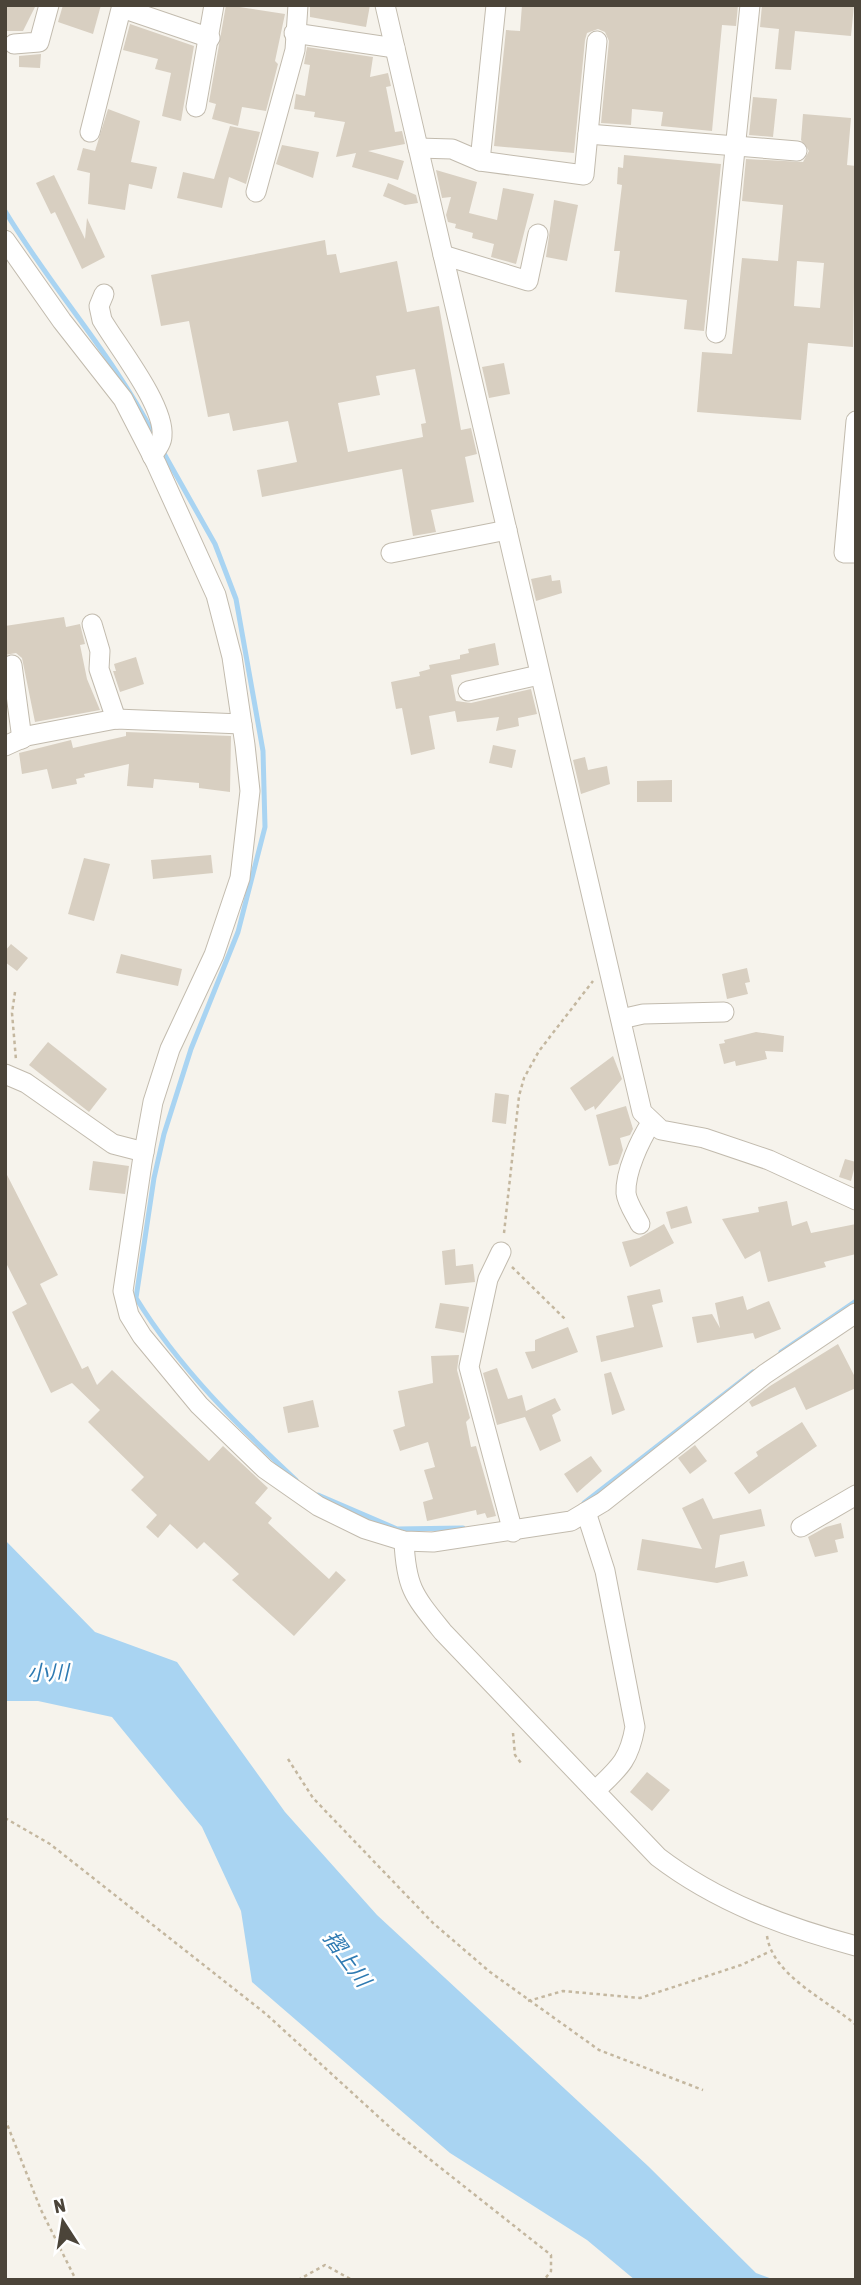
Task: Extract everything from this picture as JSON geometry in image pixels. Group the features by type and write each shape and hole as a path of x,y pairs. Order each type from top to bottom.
{"street":[{"path":"14,44 39,42 49,5"},
{"path":"195,107 210,38 214,5"},
{"path":"256,192 295,50 298,5"},
{"path":"385,5 642,1112 661,1130 704,1138 769,1160 856,1200"},
{"path":"480,161 496,5"},
{"path":"716,333 750,5"},
{"path":"90,132 122,7 210,38"},
{"path":"295,33 395,48"},
{"path":"418,148 452,149 480,161 584,175 597,41"},
{"path":"588,134 797,151"},
{"path":"443,255 528,281 538,234"},
{"path":"5,240 157,448 216,595 232,657 242,724 250,791 240,878 214,954 170,1049 153,1102 144,1152 123,1290 130,1315 142,1336 200,1405 265,1469 318,1506 365,1529 404,1541 433,1542 512,1526 571,1521 765,1374 856,1313"},
{"path":"104,294 99,306 102,320 155,407 157,448"},
{"path":"856,421 844,553 856,553"},
{"path":"391,553 507,530"},
{"path":"92,624 100,651 99,668 116,719"},
{"path":"12,665 13,743 116,719 242,724"},
{"path":"468,691 539,675"},
{"path":"621,1019 643,1014 724,1012"},
{"path":"8,1075 26,1083 113,1144 144,1152"},
{"path":"639,1224 628,1200 627,1186 644,1135 651,1123"},
{"path":"501,1252 488,1279 469,1367 512,1526"},
{"path":"801,1527 856,1495"},
{"path":"586,1512 605,1571 635,1727 631,1749 624,1765 595,1791"},
{"path":"404,1541 410,1588 422,1606 443,1632 658,1857 713,1894 764,1915 856,1946"}],"path":[{"path":"565,1319 536,1293 501,1252 519,1096 524,1077 588,986 608,966"},
{"path":"8,1075 16,1061 12,1013 15,992"},
{"path":"288,1759 313,1798 433,1923 528,2001 599,2050 703,2091"},
{"path":"5,1818 50,1844 276,2022 394,2131 551,2255 551,2271 544,2280"},
{"path":"764,1915 769,1952 781,1967 856,2025"},
{"path":"528,2001 563,1991 640,1998 707,1978 769,1952"},
{"path":"5,2119 41,2210 76,2280"},
{"path":"298,2280 330,2265 352,2280"},
{"path":"219,2280 226,2280"}],"water":[{"path":"5,1540 95,1632 177,1662 285,1812 377,1915 648,2166 756,2273 775,2280 635,2280 587,2240 450,2153 252,1982 241,1911 202,1827 112,1717 38,1701 5,1701"}],"building":[{"path":"5,5 36,5 23,31 5,31"},
{"path":"63,5 101,5 93,34 58,22"},
{"path":"226,5 285,14 275,61 278,64 266,111 242,107 238,126 212,119 216,104 209,102"},
{"path":"310,5 370,5 366,27 310,17"},
{"path":"522,5 738,5 736,26 722,25 712,131 661,126 663,112 632,109 631,125 601,123 609,41 605,32 598,29 587,33 585,40 574,153 494,146 506,30 520,31"},
{"path":"762,5 854,5 851,36 795,31 791,70 775,69 779,29 760,27"},
{"path":"130,24 194,46 181,121 162,116 171,73 155,69 158,59 123,50"},
{"path":"307,47 373,57 370,77 388,73 391,86 386,87 395,132 402,131 405,144 368,151 404,161 398,180 352,167 356,153 336,157 345,122 314,117 315,112 294,109 296,94 305,96 310,65 304,64"},
{"path":"41,54 40,68 19,67 19,56"},
{"path":"753,97 777,99 773,137 749,135"},
{"path":"108,109 140,121 131,162 157,167 152,189 129,184 125,210 88,204 90,173 77,170 83,148 95,151"},
{"path":"803,114 851,118 847,165 856,166 853,347 808,343 801,420 697,412 702,352 732,354 742,258 778,261 783,205 742,201 746,159 803,162 809,151 801,140","holes":["797,261 824,263 820,308 794,306"]},
{"path":"230,126 260,132 246,184 229,177 222,208 177,198 183,172 214,179"},
{"path":"282,145 319,152 313,178 276,164"},
{"path":"624,155 721,164 704,331 684,329 687,300 615,292 620,251 614,251 622,185 617,184 618,167 623,168"},
{"path":"436,170 477,182 469,213 497,220 503,188 534,194 516,264 491,257 494,244 472,238 473,233 455,228 456,224 448,222 446,215 451,197 442,198"},
{"path":"54,175 85,239 87,218 105,257 82,269 55,212 51,214 36,183"},
{"path":"388,183 416,195 418,203 405,205 383,196"},
{"path":"554,200 578,205 567,261 546,257"},
{"path":"325,240 327,255 336,254 340,273 397,261 407,312 439,306 461,430 471,428 477,454 465,457 474,502 431,510 436,532 413,536 402,469 262,497 257,470 297,462 288,421 233,431 229,413 208,417 189,321 161,326 151,275","holes":["415,369 426,423 421,424 423,437 348,452 338,403 380,395 376,376"]},
{"path":"504,363 510,394 489,398 482,367"},
{"path":"551,575 552,581 560,580 562,593 536,601 531,579"},
{"path":"64,617 66,627 80,624 85,644 80,645 87,679 100,710 35,722 22,658 16,653 5,655 5,626"},
{"path":"495,643 499,665 451,675 456,701 471,703 531,689 537,714 518,718 519,726 496,731 499,717 457,722 455,711 429,716 435,749 411,755 402,708 396,709 391,682 420,676 419,672 430,669 429,665 460,659 460,655 469,653 468,649"},
{"path":"136,657 144,684 120,692 113,671 116,671 114,664"},
{"path":"126,732 231,736 230,792 199,788 199,783 154,779 153,788 127,786 129,764 84,774 85,777 76,779 77,784 52,789 47,769 22,774 19,753 71,740 73,748 126,736"},
{"path":"493,745 516,750 512,768 489,763"},
{"path":"585,757 588,770 607,766 610,784 581,794 573,760"},
{"path":"672,780 672,802 637,802 637,781"},
{"path":"211,855 213,873 153,879 151,860"},
{"path":"84,858 110,864 94,921 68,914"},
{"path":"11,944 28,958 17,971 5,962 5,951"},
{"path":"121,954 182,969 178,986 116,973"},
{"path":"747,968 750,982 745,983 748,994 727,999 722,974"},
{"path":"756,1032 784,1036 783,1052 765,1051 767,1059 736,1066 735,1061 724,1064 719,1044 725,1043 724,1040"},
{"path":"48,1042 107,1089 89,1112 29,1065"},
{"path":"613,1056 622,1079 595,1110 594,1106 585,1111 570,1088"},
{"path":"495,1093 509,1095 506,1124 492,1122"},
{"path":"626,1106 633,1129 630,1135 620,1138 623,1150 618,1164 609,1166 596,1115"},
{"path":"845,1159 856,1162 851,1181 839,1177"},
{"path":"93,1161 129,1166 125,1194 89,1190"},
{"path":"5,1171 58,1275 40,1284 82,1369 88,1366 97,1385 112,1370 209,1461 223,1446 268,1488 255,1503 272,1518 268,1523 329,1579 336,1571 346,1580 294,1636 232,1580 239,1574 204,1542 197,1549 170,1524 158,1538 146,1527 157,1515 131,1490 144,1477 88,1422 100,1410 72,1383 51,1393 12,1312 27,1304 5,1261"},
{"path":"787,1201 792,1226 807,1221 811,1233 856,1224 856,1254 824,1262 826,1267 768,1282 760,1251 745,1259 722,1219 759,1212 758,1207"},
{"path":"687,1206 692,1223 671,1229 666,1212"},
{"path":"664,1224 674,1243 630,1267 622,1242 639,1238"},
{"path":"455,1249 456,1266 473,1264 475,1282 445,1285 442,1251"},
{"path":"660,1289 663,1302 652,1305 663,1347 601,1362 596,1336 634,1327 627,1296"},
{"path":"743,1296 747,1310 769,1301 781,1329 755,1339 753,1333 697,1343 692,1317 712,1314 720,1328 715,1303"},
{"path":"440,1303 469,1307 464,1333 435,1328"},
{"path":"568,1327 578,1352 532,1369 525,1352 535,1351 535,1340"},
{"path":"838,1344 856,1379 856,1388 806,1410 795,1387 752,1407 749,1402 770,1386"},
{"path":"459,1355 457,1370 470,1418 466,1422 471,1447 476,1446 496,1516 487,1518 485,1513 477,1515 476,1510 427,1521 423,1502 433,1499 424,1470 435,1467 428,1442 400,1451 393,1430 405,1426 398,1391 433,1383 431,1356"},
{"path":"497,1368 508,1399 522,1395 526,1411 555,1398 561,1410 552,1415 561,1441 540,1451 525,1417 497,1425 483,1373"},
{"path":"611,1372 625,1410 612,1415 604,1374"},
{"path":"313,1400 319,1427 288,1433 283,1407"},
{"path":"802,1422 817,1446 749,1494 734,1473 758,1456 756,1452"},
{"path":"695,1445 707,1461 690,1474 678,1458"},
{"path":"591,1456 602,1471 577,1493 564,1474"},
{"path":"703,1498 713,1519 761,1509 765,1526 720,1535 715,1568 744,1561 748,1576 717,1583 637,1570 642,1539 702,1549 682,1508"},
{"path":"841,1523 844,1538 835,1540 838,1552 815,1557 808,1537 826,1527"},
{"path":"647,1772 670,1790 652,1811 630,1792"}],"waterway":[{"path":"5,211 120,377 154,435"},
{"path":"162,450 215,544 236,599 263,751 265,827 238,932 191,1049 164,1134 154,1178 136,1298 190,1372 231,1417 296,1480"},
{"path":"781,1352 856,1301"},
{"path":"584,1503 753,1372"},
{"path":"318,1495 397,1529 463,1528"}],"water label":[{"name":"小川","path":"48,1673"},
{"name":"摺上川","path":"347,1959"}]}
